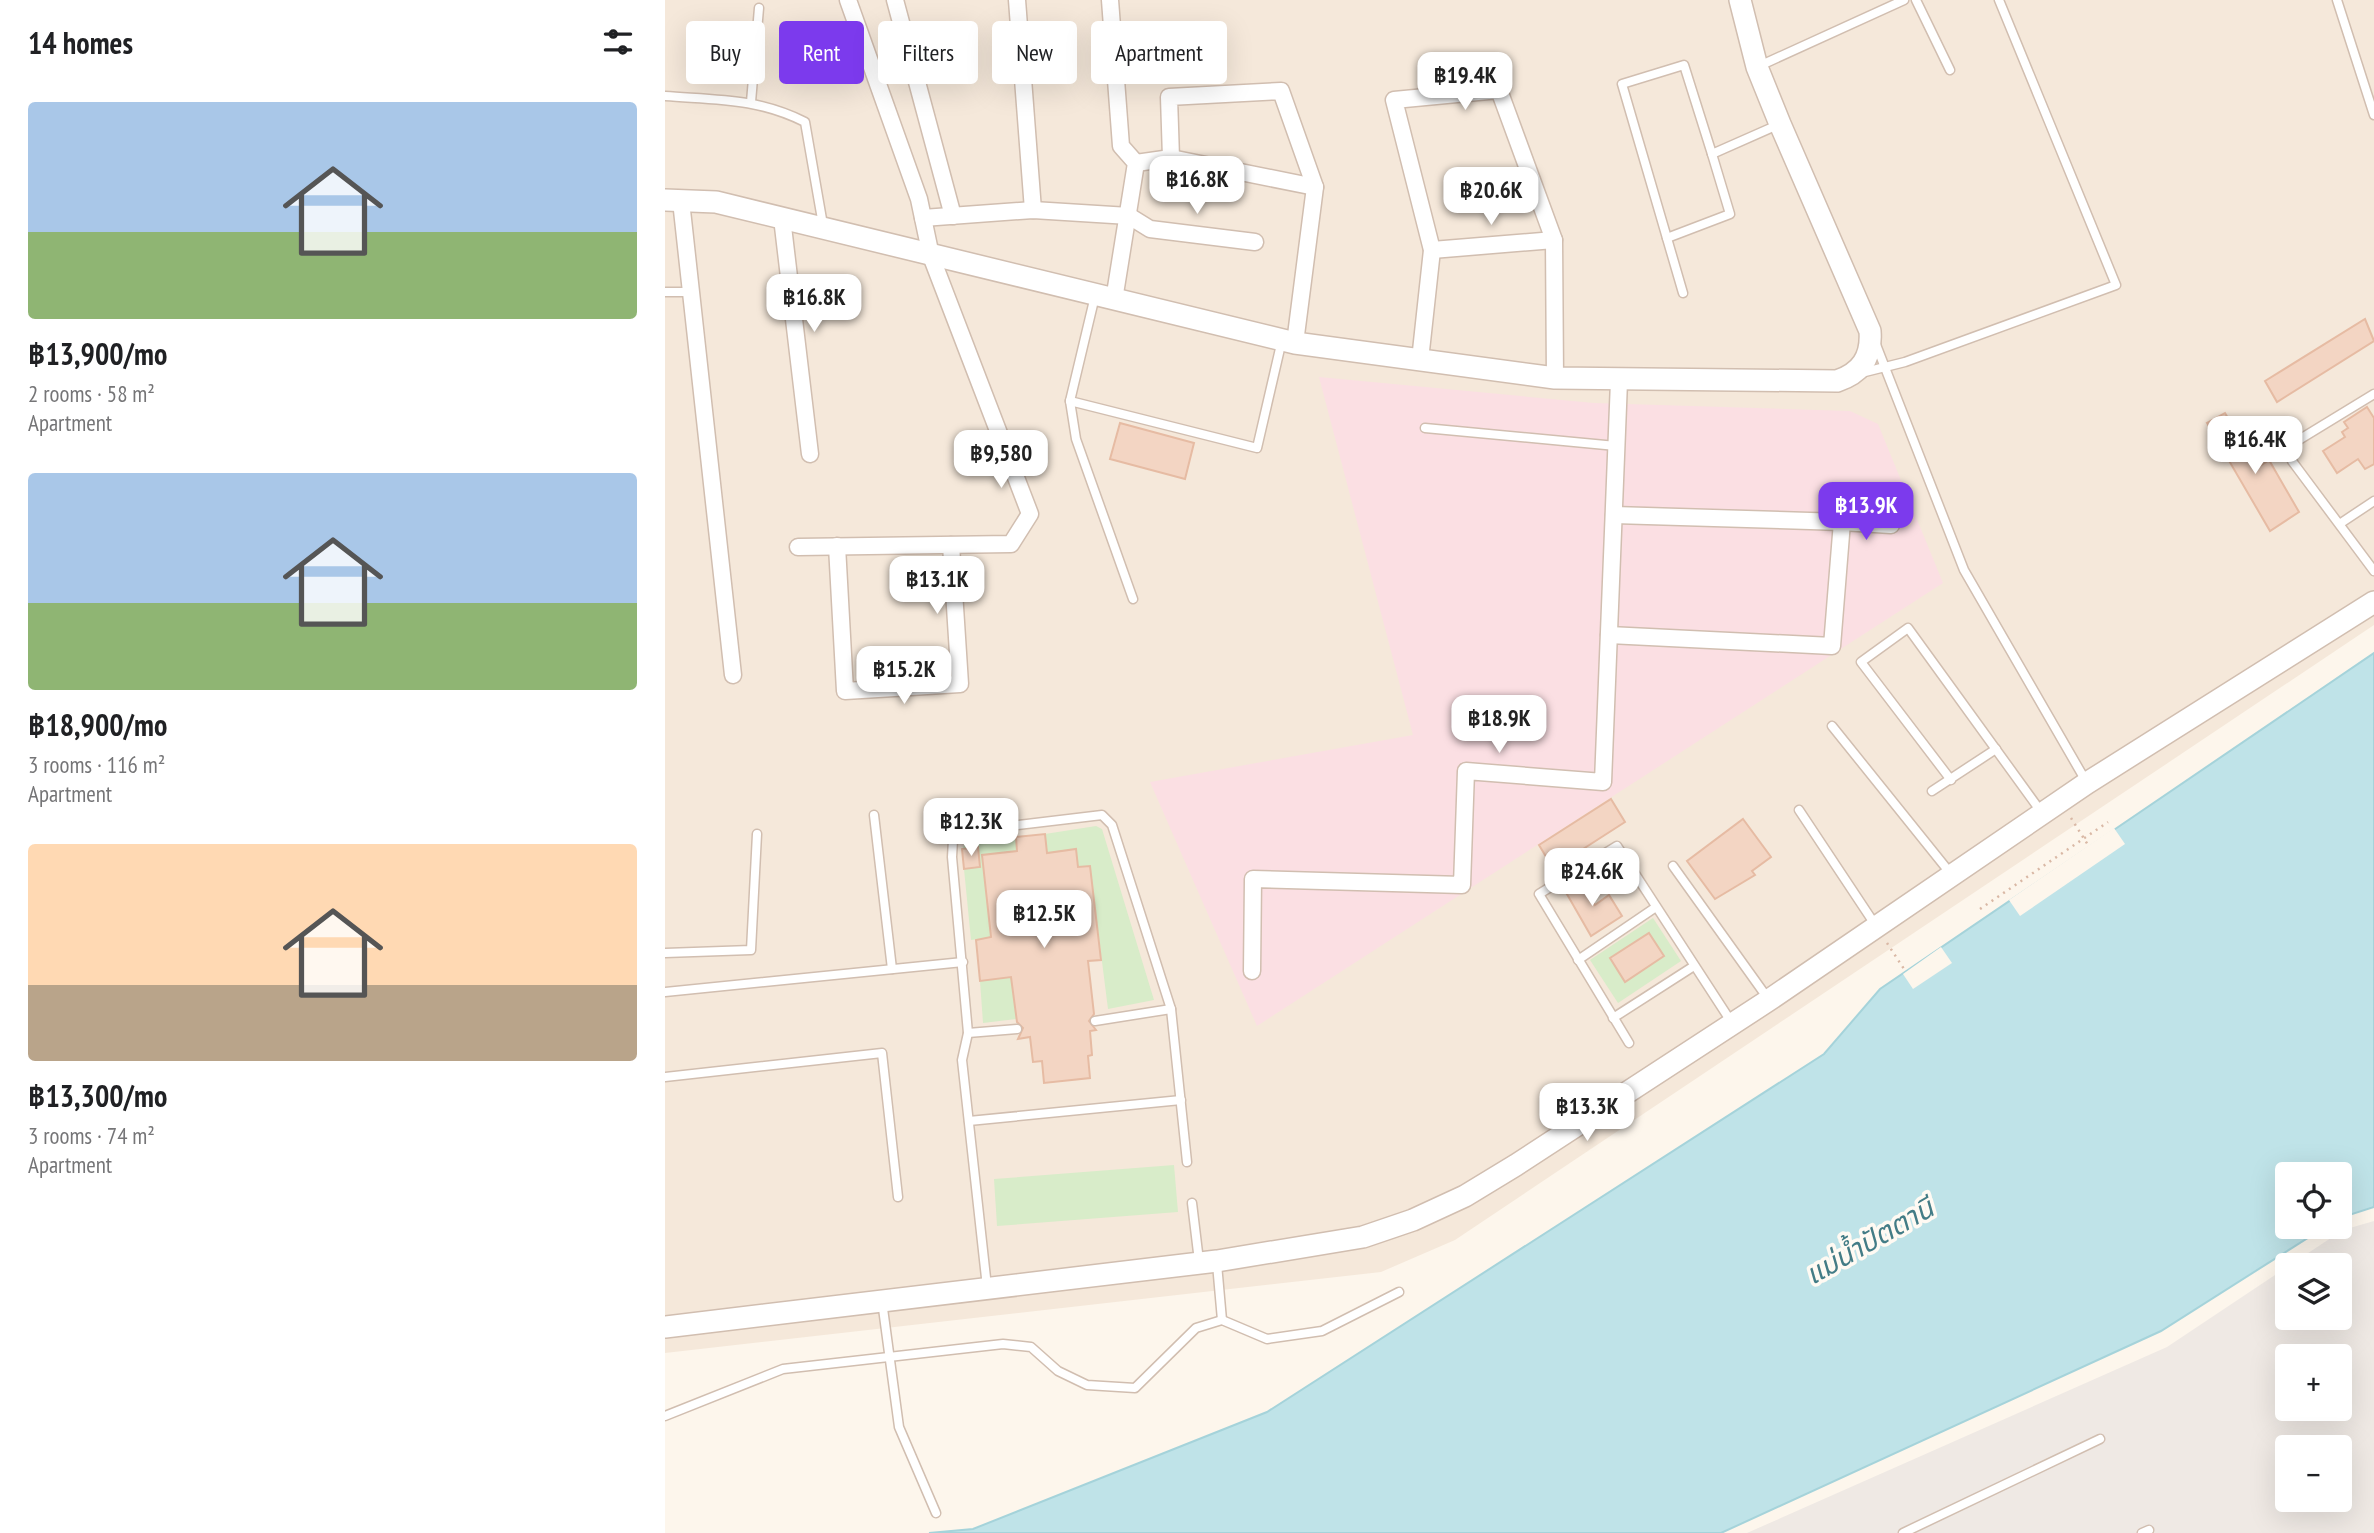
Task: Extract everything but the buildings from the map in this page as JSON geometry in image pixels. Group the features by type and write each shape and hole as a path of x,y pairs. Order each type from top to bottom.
{"street":[{"path":"798,547 1011,544 1030,514 932,256 923,218 848,0"},
{"path":"895,0 953,216"},
{"path":"1017,0 1033,210"},
{"path":"1104,298 1129,216 1136,163 1121,146 1110,0"},
{"path":"733,675 691,292 673,200 716,202 1289,342 1555,378 1619,381 1837,381 1849,377 1867,357 1870,331 1757,66 1739,0"},
{"path":"1420,360 1432,250 1394,100 1499,90 1554,240 1555,378"},
{"path":"1171,158 1169,97 1281,91 1315,187 1289,342"},
{"path":"1136,163 1171,158 1315,187"},
{"path":"923,218 1033,210 1129,216 1150,229 1255,242"},
{"path":"782,218 810,454"},
{"path":"1432,250 1554,240"},
{"path":"1252,971 1252,879 1462,885 1466,771 1603,782 1619,381"},
{"path":"1614,515 1891,526"},
{"path":"1609,635 1832,646 1842,522"},
{"path":"837,546 845,691 960,684 950,545"},
{"path":"665,1327 1208,1263 1363,1237 1413,1220 1465,1196 1516,1165 1769,1000 2087,783 2374,602"}],"lane":[{"path":"1757,66 1902,0"},
{"path":"1916,0 1950,70"},
{"path":"1849,377 1885,367 2116,285 1999,0"},
{"path":"2337,0 2374,116"},
{"path":"751,102 759,8"},
{"path":"1667,238 1730,214 1684,65 1622,84 1683,293"},
{"path":"665,96 751,102 776,107 805,122 824,228"},
{"path":"1712,154 1780,124"},
{"path":"665,292 691,292"},
{"path":"1104,298 1070,401 1076,439 1133,599"},
{"path":"1870,331 1964,570 2087,783"},
{"path":"1070,401 1257,448 1289,342"},
{"path":"2374,394 2297,441 2291,450 2292,461 2304,480 2341,523 2374,571"},
{"path":"1425,428 1616,446"},
{"path":"2341,523 2374,501"},
{"path":"1951,780 1861,662 1908,628 2042,813"},
{"path":"1832,726 1951,874"},
{"path":"1932,791 1996,749"},
{"path":"1799,810 1876,926"},
{"path":"874,815 892,969"},
{"path":"987,1289 962,1060 968,1033 952,858 953,840 960,832 1102,815 1112,825 1171,1009 1187,1162"},
{"path":"665,953 751,950 757,835"},
{"path":"1629,1043 1539,894 1617,846 1732,1023"},
{"path":"1673,866 1769,1000"},
{"path":"1579,960 1656,907"},
{"path":"665,992 963,962"},
{"path":"1613,1018 1694,966"},
{"path":"1095,1021 1171,1009"},
{"path":"968,1033 1017,1029"},
{"path":"665,1077 881,1053 898,1197"},
{"path":"969,1121 1181,1100"},
{"path":"1192,1203 1222,1320"},
{"path":"665,1416 783,1369 1003,1344 1031,1347 1058,1371 1087,1385 1135,1388 1196,1328 1222,1320 1267,1339 1322,1331 1399,1292"},
{"path":"882,1301 887,1357 899,1427 936,1513"},
{"path":"1906,1532 2100,1439"}],"path":[{"path":"2060,801 2088,845"},
{"path":"1980,909 2108,822"},
{"path":"1876,926 1906,972"}],"shaded area":[{"path":"665,0 2374,0 2374,625 1455,1240 1381,1272 665,1353"},
{"path":"1319,377 1594,403 1850,411 1878,424 1943,583 1257,1026 1150,782 1413,735"},
{"path":"2374,1221 2374,1533 1747,1533 2167,1347 2275,1275 2275,1330 2352,1330 2352,1253 2308,1253 2329,1239 2352,1239 2352,1227"}],"green space":[{"path":"1096,826 1102,829 1154,1000 1108,1009 1090,867 1078,867 1076,849 1047,853 1045,834"},
{"path":"1016,837 1017,851 1001,853 991,937 971,940 964,869 980,867 978,847 962,849 966,842"},
{"path":"1653,918 1681,961 1618,1003 1590,960"},
{"path":"1011,977 1016,1019 983,1023 980,981"},
{"path":"1174,1165 1178,1212 997,1226 994,1179"}],"water":[{"name":"แม่น้ำปัตตานี","path":"2374,653 2374,1207 2352,1214 2352,1162 2275,1162 2275,1239 2306,1239 2284,1253 2275,1253 2275,1259 2161,1331 1721,1533 929,1533 973,1529 1267,1412 1824,1054 1880,989"}],"pier":[{"path":"2114,828 2125,844 2020,916 2009,900"},
{"path":"1941,947 1952,963 1913,989 1903,974"}]}
